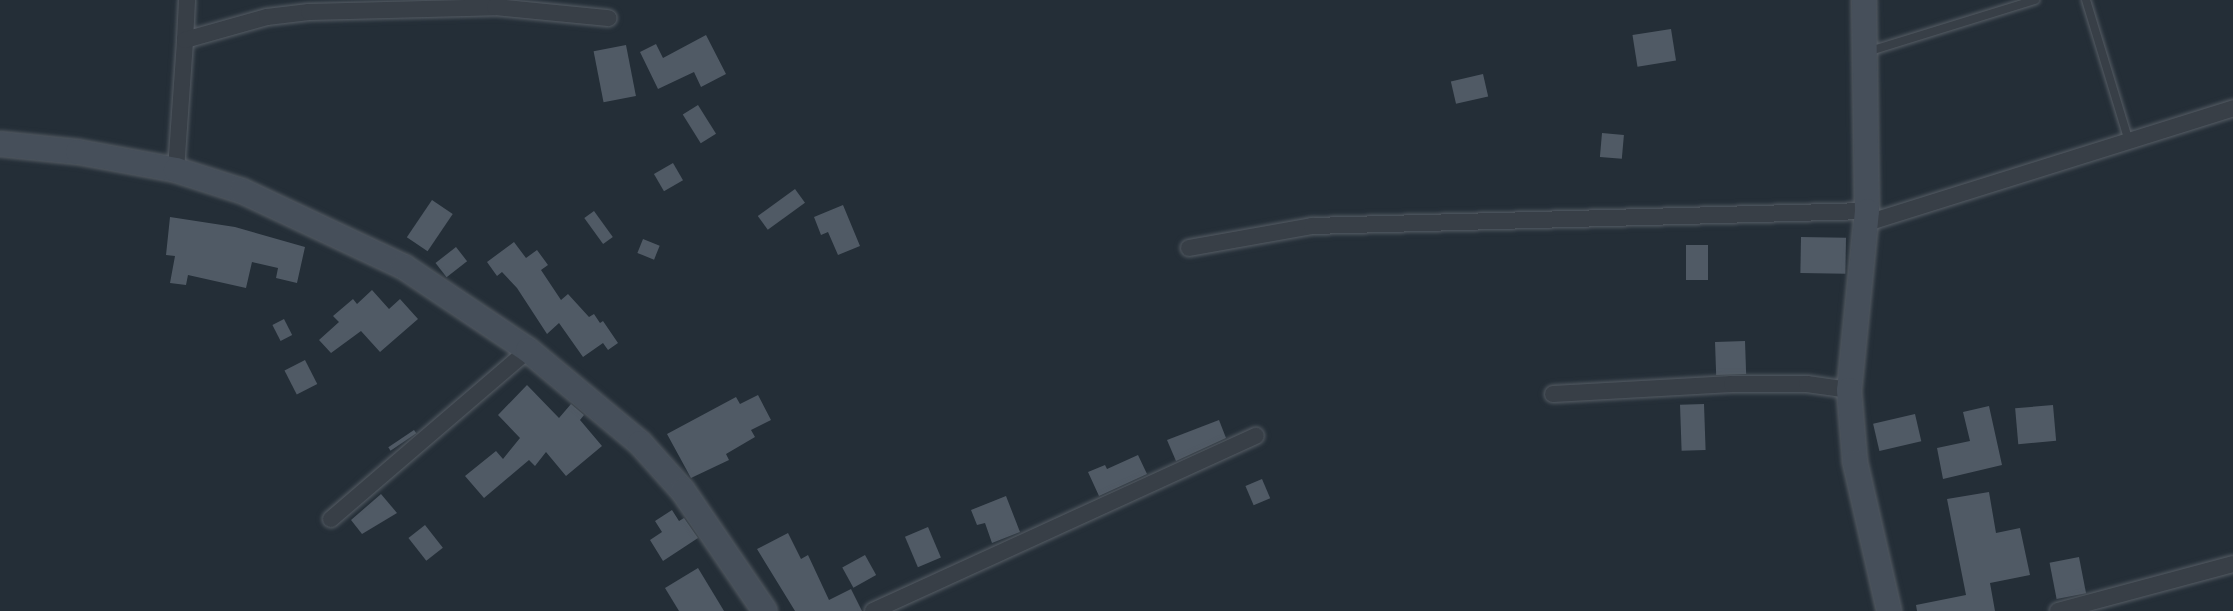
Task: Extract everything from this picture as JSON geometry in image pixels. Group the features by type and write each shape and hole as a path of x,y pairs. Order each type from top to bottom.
{"street":[{"path":"176,170 187,0"},
{"path":"1864,0 1867,52 1867,217 1849,390 1856,462 1889,611"},
{"path":"185,40 291,13 416,5 499,4 608,18"},
{"path":"1189,248 1312,226 1867,217 2233,108"},
{"path":"0,144 78,152 176,170 242,191 383,256 528,351 640,443 683,491 765,611"},
{"path":"331,519 528,351"},
{"path":"1553,394 1732,384 1807,384 1849,390"},
{"path":"873,611 1256,436"},
{"path":"2058,611 2233,564"}],"lane":[{"path":"1867,52 2035,0"},
{"path":"2086,0 2128,138"}],"building":[{"path":"1671,29 1676,61 1637,67 1632,35"},
{"path":"706,35 726,74 701,87 694,72 658,89 640,52 656,44 663,58"},
{"path":"626,45 636,96 604,102 594,51"},
{"path":"1483,74 1488,96 1456,104 1451,81"},
{"path":"698,105 716,134 701,143 683,115"},
{"path":"1602,133 1624,135 1622,159 1600,157"},
{"path":"673,163 683,180 664,191 654,174"},
{"path":"795,189 805,203 768,230 758,216"},
{"path":"432,200 453,214 428,251 407,237"},
{"path":"843,205 860,246 838,255 828,232 821,235 814,217"},
{"path":"594,211 613,237 603,244 584,218"},
{"path":"170,217 235,227 305,247 297,283 276,278 278,268 252,262 246,288 188,275 186,285 170,283 175,256 166,255"},
{"path":"1801,237 1846,238 1845,274 1800,273"},
{"path":"643,239 660,246 654,260 637,253"},
{"path":"514,242 526,258 537,250 548,265 541,270 561,300 568,294 589,317 594,314 600,323 603,321 618,343 608,350 603,343 583,357 559,323 547,334 517,288 502,272 497,276 487,262"},
{"path":"1686,245 1708,245 1708,280 1686,280"},
{"path":"456,247 467,261 447,277 436,263"},
{"path":"372,290 389,309 400,299 418,319 380,352 361,331 331,353 319,340 339,322 333,316 353,299 357,304"},
{"path":"284,319 292,335 281,341 272,325"},
{"path":"1745,341 1746,374 1716,375 1715,342"},
{"path":"305,360 317,384 297,394 285,370"},
{"path":"527,385 559,418 571,404 584,415 580,420 602,446 566,476 546,452 535,466 529,460 484,498 465,476 496,451 503,459 520,438 498,415"},
{"path":"758,395 771,420 751,430 755,437 726,454 729,460 691,478 667,434 736,397 740,404"},
{"path":"1704,404 1706,450 1682,451 1680,405"},
{"path":"2053,405 2056,441 2018,444 2015,408"},
{"path":"1989,406 2002,465 1943,479 1937,448 1970,441 1963,412"},
{"path":"1915,414 1921,441 1879,451 1873,424"},
{"path":"1219,420 1226,438 1176,461 1167,440"},
{"path":"414,430 416,433 391,451 388,447"},
{"path":"1138,455 1147,474 1099,496 1088,472 1105,465 1107,469"},
{"path":"1262,479 1270,498 1254,505 1245,486"},
{"path":"1989,492 1996,533 2020,528 2030,575 1990,583 1995,611 1917,611 1916,605 1966,595 1947,499"},
{"path":"381,494 397,513 362,534 351,520"},
{"path":"1006,496 1020,532 992,543 985,523 977,525 971,510"},
{"path":"672,510 679,521 684,518 698,538 663,561 650,540 662,532 655,521"},
{"path":"425,525 443,548 426,561 408,538"},
{"path":"928,527 941,557 918,567 905,537"},
{"path":"788,533 801,559 808,555 829,600 851,589 862,611 795,611 757,549"},
{"path":"865,555 876,575 853,588 842,568"},
{"path":"2079,557 2086,593 2057,599 2050,563"},
{"path":"698,568 724,611 679,611 665,588"}]}
